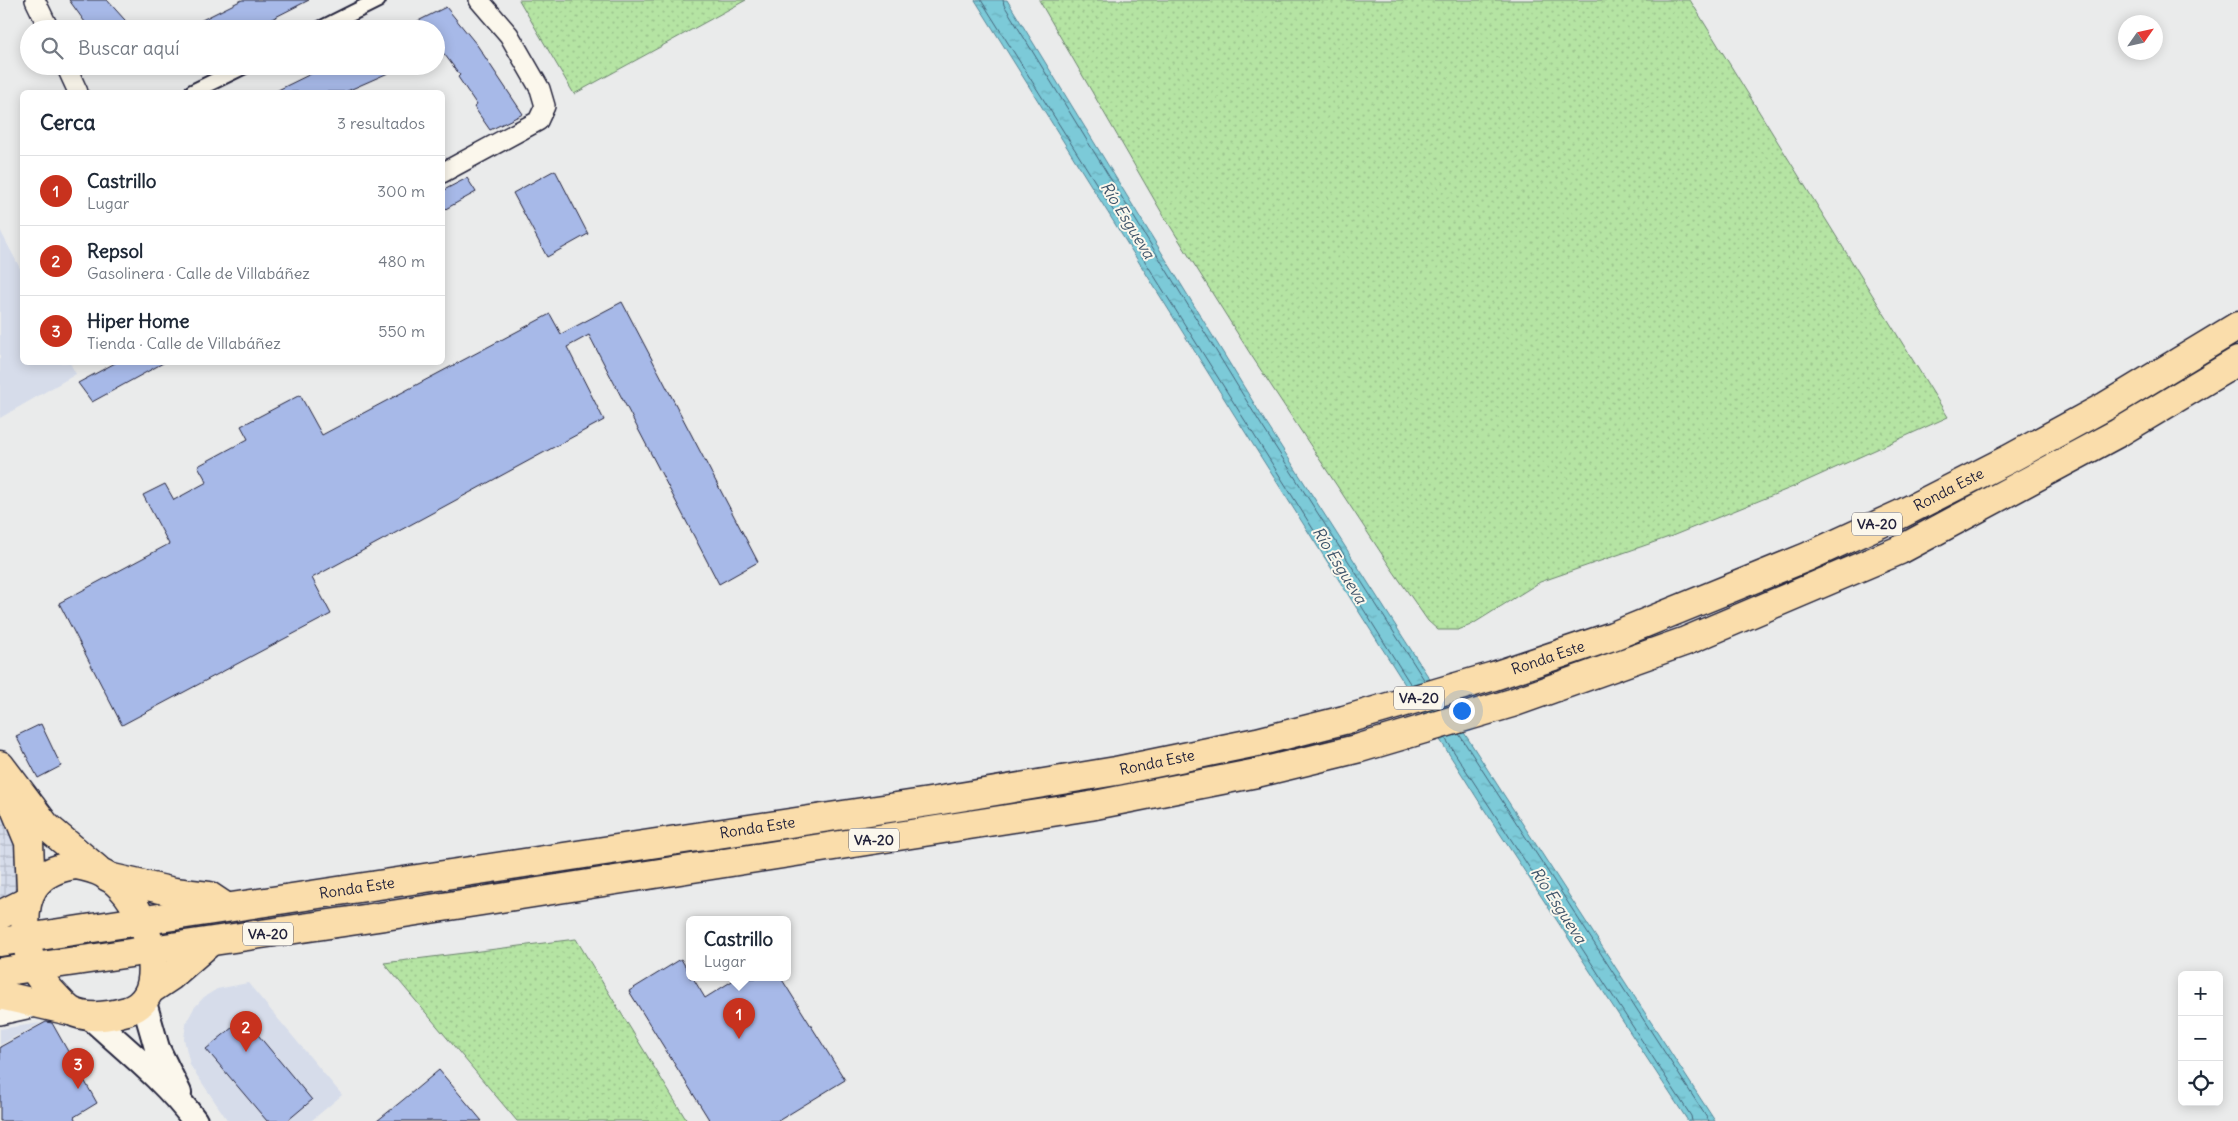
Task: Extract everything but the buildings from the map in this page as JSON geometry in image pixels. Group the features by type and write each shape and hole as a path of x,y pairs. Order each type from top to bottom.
{"main road":[{"name":"Ronda Este","path":"0,942 936,801 1107,773 1256,742 1344,720 1494,676 1613,636 1807,557 1901,514 2009,459 2106,406 2238,326"},
{"name":"Ronda Este","path":"0,972 210,942 1090,806 1257,773 1360,748 1512,703 1686,642 1900,550 2118,434 2238,361"},
{"path":"0,765 46,826 127,894 142,920 151,950 153,973 147,994"},
{"path":"0,774 29,842 26,938 33,967 48,989 68,1010"},
{"path":"0,915 28,896 48,873 60,867 76,865 174,892 209,896 227,908"},
{"path":"0,995 68,1010 110,1016 130,1010 210,942"}],"street":[{"path":"35,0 44,20"},
{"path":"338,20 378,0"},
{"path":"445,171 538,121 544,106 540,89 509,35 479,0"},
{"path":"70,75 77,90"},
{"path":"196,90 227,75"},
{"path":"147,994 157,1048 191,1116"},
{"path":"0,1015 68,1010 128,1052 191,1116"}],"shaded area":[{"path":"0,230 20,268 20,365 71,365 76,374 0,418"},
{"path":"0,812 11,829 18,827 21,878 14,892 0,906"},
{"path":"248,983 342,1095 311,1121 228,1121 190,1065 184,1039 186,1023 194,1008 204,997 217,989"},
{"path":"41,1023 0,1045 0,1029"}],"green space":[{"path":"519,0 746,0 574,94"},
{"path":"1039,0 1690,0 1948,417 1793,487 1672,536 1540,582 1471,625 1458,630 1438,630 1428,621 1391,568 1251,355 1162,213"},
{"path":"576,939 687,1121 517,1121 384,963"}],"water":[{"name":"Río Esgueva","path":"975,0 1007,0 1266,423 1715,1121 1688,1121 1482,806"}],"place":[{"name":"Castrillo","path":"739,1039"},
{"name":"Repsol","path":"246,1052"},
{"name":"Hiper Home","path":"78,1089"}]}
